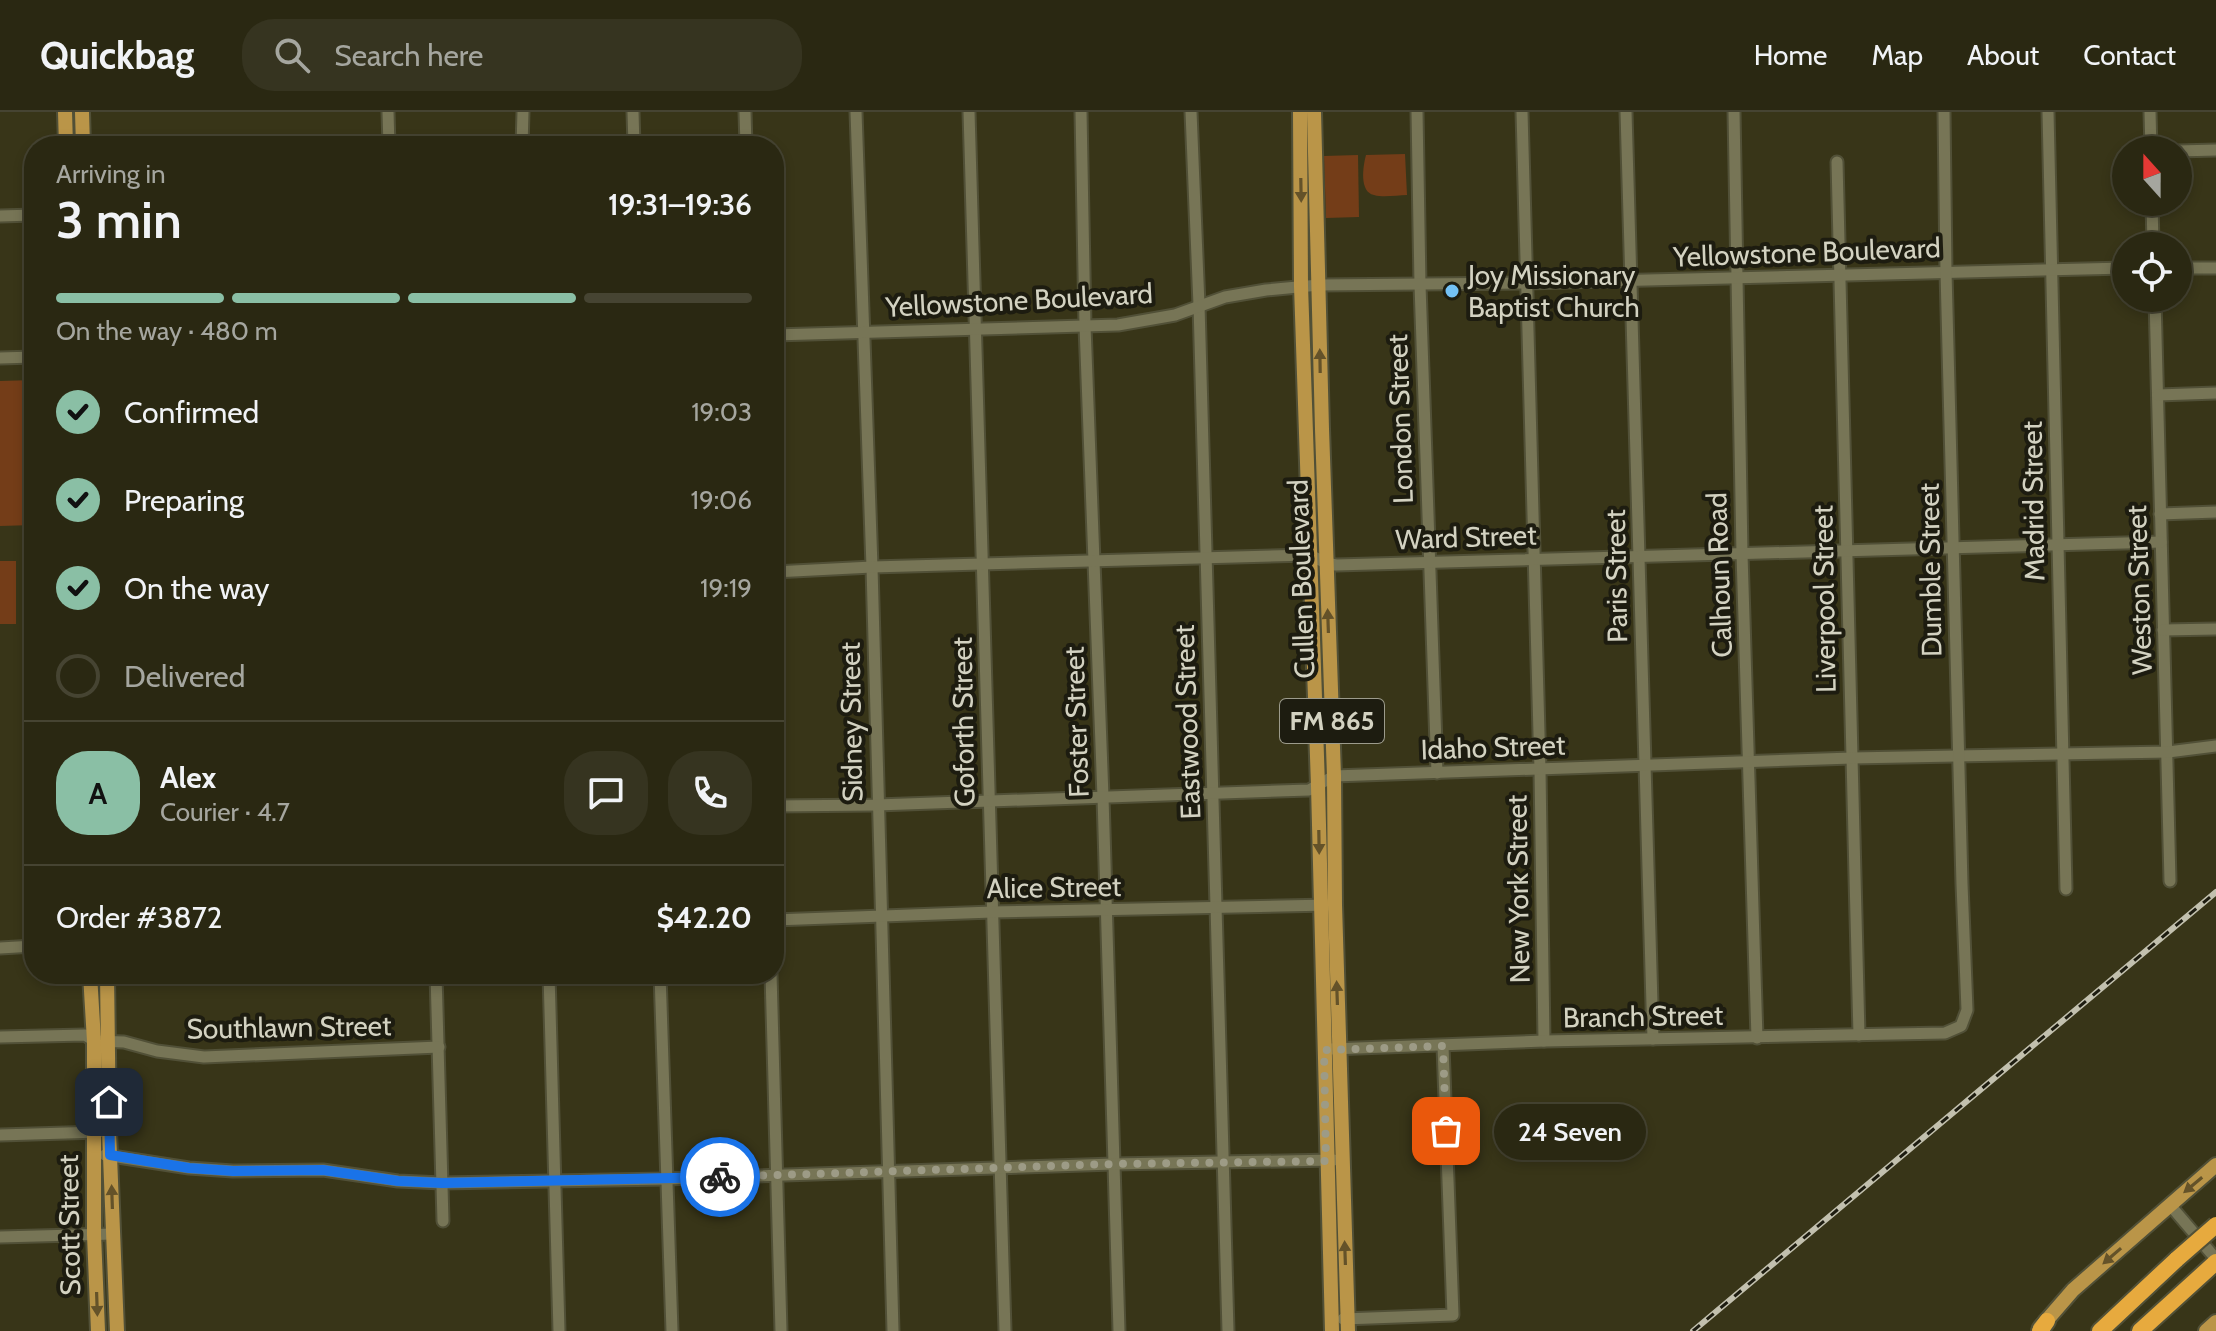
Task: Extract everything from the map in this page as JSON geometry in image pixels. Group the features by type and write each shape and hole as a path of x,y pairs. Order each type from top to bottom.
{"highway":[{"path":"2100,1331 2216,1225"},
{"path":"2140,1331 2216,1260"}],"main road":[{"path":"65,112 66,136"},
{"path":"82,112 83,136"},
{"name":"Cullen Boulevard","path":"1300,112 1301,286 1326,563 1334,776 1327,905"},
{"name":"Cullen Boulevard","path":"1314,112 1319,285 1310,555 1318,786 1327,905 1332,1049 1342,1160 1348,1325"},
{"path":"1314,672 1330,671"},
{"name":"Scott Street","path":"92,984 101,1042 109,1131 117,1331"},
{"name":"Scott Street","path":"98,1331 93,1132 106,984"},
{"name":"Cullen Boulevard","path":"1332,1049 1326,1161 1332,1325"},
{"path":"2042,1328 2073,1290 2216,1165"},
{"path":"2206,1331 2216,1322"}],"street":[{"path":"388,112 389,136"},
{"path":"522,136 523,112"},
{"path":"633,112 634,136"},
{"path":"745,112 746,136"},
{"name":"Sidney Street","path":"856,112 893,1331"},
{"name":"Goforth Street","path":"969,112 1005,1331"},
{"name":"Foster Street","path":"1081,112 1085,326 1119,1331"},
{"name":"Eastwood Street","path":"1191,112 1228,1331"},
{"name":"London Street","path":"1417,112 1437,773"},
{"name":"New York Street","path":"1522,112 1540,770 1544,1041"},
{"name":"Paris Street","path":"1626,112 1653,1039"},
{"name":"Calhoun Road","path":"1734,112 1742,554 1757,1038"},
{"name":"Dumble Street","path":"1944,112 1967,1010 1961,1026"},
{"name":"Madrid Street","path":"2048,112 2066,889"},
{"path":"2150,112 2151,136"},
{"path":"2192,151 2216,150"},
{"name":"Liverpool Street","path":"1837,162 1859,1035"},
{"path":"0,216 24,215"},
{"name":"Yellowstone Boulevard","path":"784,335 974,331 1150,320 1246,293 1319,285 1631,281 2112,268"},
{"path":"2192,268 2216,268"},
{"name":"Weston Street","path":"2155,312 2170,881"},
{"path":"0,358 24,357"},
{"path":"2158,395 2216,393"},
{"path":"2160,514 2216,512"},
{"name":"Ward Street","path":"784,571 1310,555 1336,565 2161,542"},
{"path":"2163,630 2216,629"},
{"name":"Idaho Street","path":"1334,776 1852,758 2168,752 2216,746"},
{"path":"784,806 1309,790 1334,776"},
{"name":"Alice Street","path":"784,920 1327,905"},
{"path":"0,948 24,947"},
{"path":"436,984 443,1221"},
{"path":"549,984 559,1331"},
{"path":"660,984 672,1331"},
{"path":"771,984 781,1331"},
{"name":"Branch Street","path":"1332,1049 1544,1041 1945,1033 1961,1026"},
{"name":"Southlawn Street","path":"0,1037 85,1035 101,1042 124,1042 157,1051 204,1057 439,1047"},
{"path":"1332,1325 1453,1315 1443,1046"},
{"path":"0,1135 109,1131"},
{"path":"93,1155 189,1168 323,1170 398,1181 442,1183 1342,1160"},
{"path":"2170,1205 2216,1260"},
{"path":"0,1237 113,1234"}],"shaded area":[{"path":"1405,154 1407,195 1369,193 1363,178 1366,155"},
{"path":"1358,155 1359,217 1326,218 1324,156"},
{"path":"24,380 24,525 0,526 0,381"},
{"path":"0,561 16,561 16,624 0,624"}],"railway":[{"path":"1693,1331 2216,892"}],"way so far":[{"path":"720,1177 1113,1164 1326,1161 1324,1050 1443,1046 1446,1131"}],"place":[{"name":"Joy Missionary Baptist Church","path":"1452,291"},
{"name":"24 Seven","path":"1446,1131"}],"route":[{"path":"109,1102 110,1155 155,1164 233,1171 323,1170 398,1181 442,1183 720,1177"}]}
